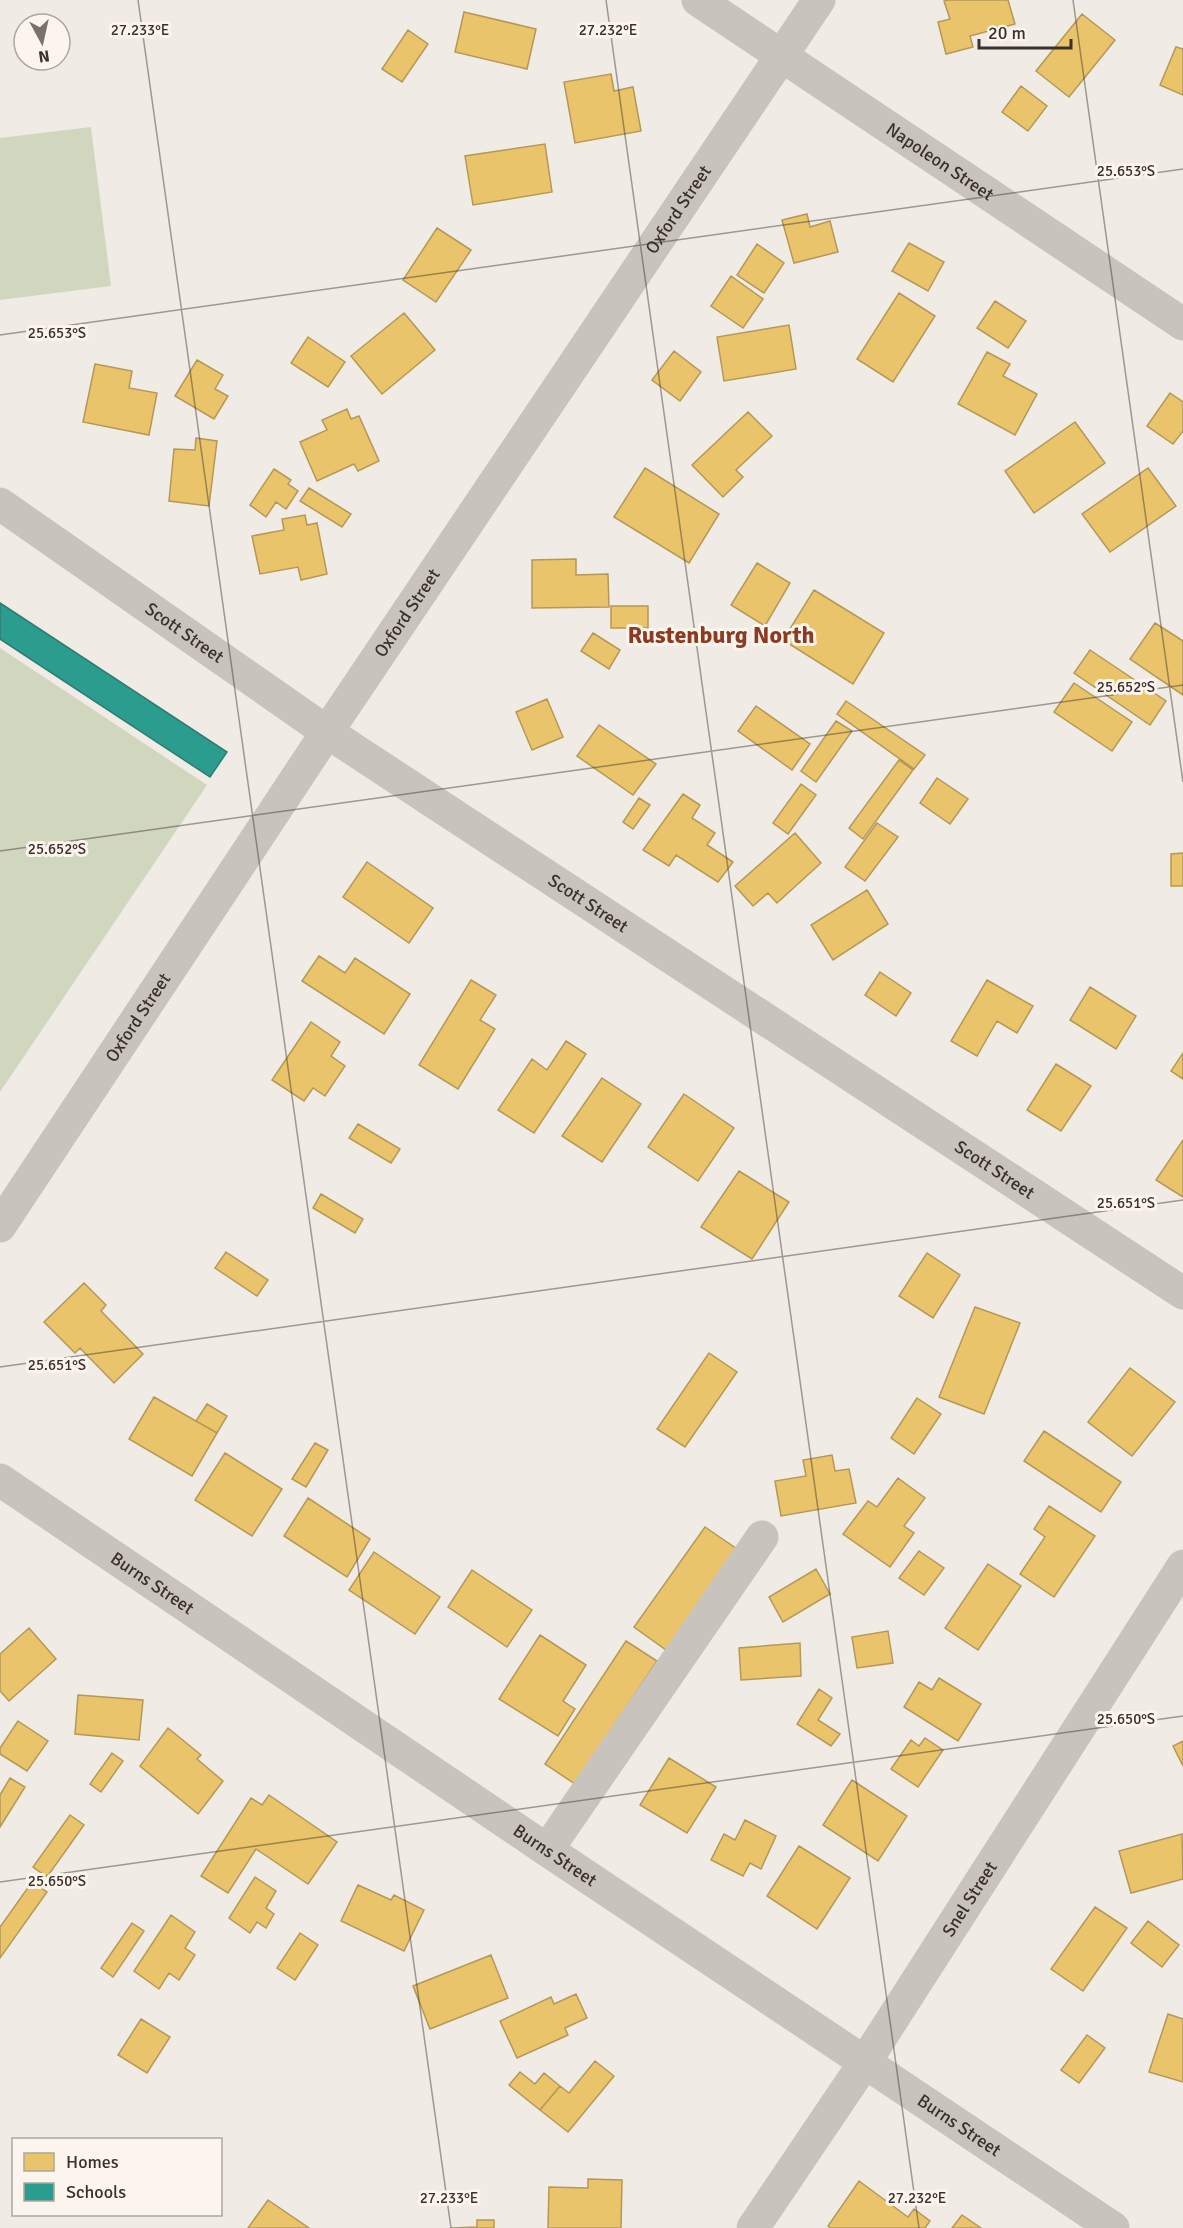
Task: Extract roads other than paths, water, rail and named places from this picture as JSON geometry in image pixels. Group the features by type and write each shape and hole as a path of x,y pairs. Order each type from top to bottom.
{"street":[{"name":"Napoleon Street","path":"698,0 1183,324"},
{"name":"Oxford Street","path":"0,1226 327,732 819,0"},
{"name":"Scott Street","path":"0,504 327,732 1183,1293"},
{"name":"Burns Street","path":"0,1480 547,1850 1113,2228"},
{"path":"547,1850 762,1537"},
{"name":"Snel Street","path":"753,2228 865,2062 1183,1566"}],"district":[{"name":"Rustenburg North","path":"721,635"}]}
